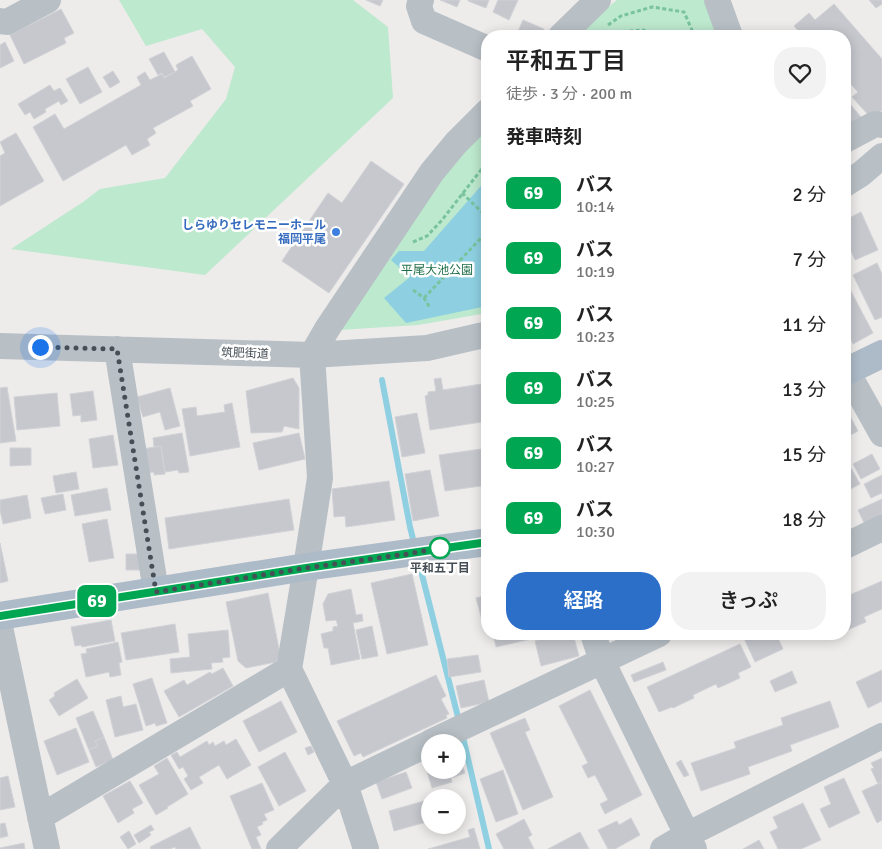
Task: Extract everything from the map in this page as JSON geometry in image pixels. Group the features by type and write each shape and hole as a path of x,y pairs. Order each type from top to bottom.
{"main road":[{"path":"851,369 882,354"},
{"path":"0,616 306,568 481,543"}],"street":[{"path":"0,21 6,22 48,0"},
{"path":"421,0 419,6 424,21 481,46"},
{"path":"567,30 598,0"},
{"path":"717,0 728,30"},
{"path":"366,849 344,784 288,668 320,478 312,356 327,329 432,172 456,143 481,118"},
{"path":"851,137 875,124 882,125"},
{"path":"851,180 882,156"},
{"name":"筑肥街道","path":"0,346 312,356 427,348 481,336"},
{"path":"117,349 156,592"},
{"path":"851,380 882,434"},
{"path":"851,543 882,528"},
{"path":"0,627 46,849"},
{"path":"595,640 602,661 691,842"},
{"path":"450,734 646,640"},
{"path":"40,817 288,668"},
{"path":"663,849 691,842 882,736"},
{"path":"279,849 344,784 421,748"}],"path":[{"path":"601,30 621,16 652,6 684,12 692,30"},
{"path":"410,243 427,236 442,220 481,170"},
{"path":"462,193 481,211"},
{"path":"424,298 481,238"},
{"path":"413,290 424,298 430,308"}],"green space":[{"path":"119,0 353,0 388,27 393,98 205,275 11,249 100,189 165,178 226,99 235,67 202,29 146,46"},
{"path":"617,0 707,0 717,30 580,30"},
{"name":"平尾大池公園","path":"481,129 481,314 418,325 339,330 442,171"}],"water":[{"path":"481,186 481,307 406,323 384,298 410,277 391,260 399,251 424,251"}],"building":[{"path":"366,0 383,0 380,6"},
{"path":"440,0 460,0 457,7"},
{"path":"468,0 489,0 486,8"},
{"path":"498,0 518,0 509,20 493,12"},
{"path":"869,0 882,0 882,4 876,8"},
{"path":"834,4 882,59 882,110 872,119 852,97 858,92 851,84 851,30 798,30 794,26 809,13 815,20"},
{"path":"61,9 74,33 64,38 66,43 24,64 10,35"},
{"path":"523,20 544,29 544,30 519,30"},
{"path":"5,42 14,61 0,68 0,45"},
{"path":"164,52 175,72 164,77 162,73 158,75 149,59"},
{"path":"192,56 211,89 190,101 193,106 153,128 156,133 147,139 150,145 132,155 126,145 63,181 33,127 55,114 64,129 141,85 137,77 145,72 150,80 162,74 164,78 178,70 176,65"},
{"path":"88,67 102,92 80,104 66,79"},
{"path":"113,71 120,82 110,88 103,77"},
{"path":"50,85 54,91 60,88 68,101 61,105 59,101 45,109 46,112 34,119 30,112 25,115 18,104"},
{"path":"851,105 861,117 851,126"},
{"path":"16,133 44,181 0,206 0,156 5,153 0,142"},
{"name":"しらゆりセレモニーホール 福岡平尾","path":"371,161 404,184 329,293 282,261 328,193 342,203"},
{"path":"861,212 878,250 855,260 851,251 851,217"},
{"path":"877,263 882,274 882,317 875,320 853,275"},
{"path":"851,291 873,333 853,344 851,340"},
{"path":"293,378 299,388 299,429 284,426 282,432 251,433 246,391"},
{"path":"441,378 443,390 481,384 481,422 430,430 425,396 428,395 428,392 436,391 434,379"},
{"path":"7,387 16,441 0,443 0,388"},
{"path":"170,388 180,426 165,430 160,412 143,417 137,397"},
{"path":"93,391 97,420 81,422 81,415 73,416 70,394"},
{"path":"57,393 60,426 17,430 14,397"},
{"path":"232,403 240,447 190,456 182,409 196,407 197,416 225,412 224,405"},
{"path":"417,413 425,453 402,457 395,417"},
{"path":"851,418 858,431 851,435"},
{"path":"182,433 189,472 179,473 178,470 165,472 161,446 154,447 153,438"},
{"path":"299,433 305,459 259,470 253,443"},
{"path":"113,435 118,465 93,468 89,439"},
{"path":"161,446 165,474 154,475 154,472 145,473 142,449"},
{"path":"10,448 31,448 31,465 10,466"},
{"path":"481,449 481,486 445,491 439,455"},
{"path":"872,454 880,469 861,479 853,464"},
{"path":"851,468 860,484 851,489"},
{"path":"430,470 439,516 413,521 405,474"},
{"path":"76,472 79,489 56,493 53,476"},
{"path":"882,475 882,493 871,498 864,484"},
{"path":"389,481 395,520 346,527 345,516 334,517 332,489"},
{"path":"107,488 111,510 75,516 71,495"},
{"path":"63,494 66,510 45,514 41,498"},
{"path":"27,495 31,518 3,524 0,500"},
{"path":"289,499 294,530 169,549 165,518"},
{"path":"882,499 882,517 865,525 858,510"},
{"path":"107,519 114,558 89,562 82,524"},
{"path":"0,543 8,581 0,583"},
{"path":"126,554 141,554 141,570 126,570"},
{"path":"412,574 428,645 387,654 371,583"},
{"path":"882,581 882,609 864,617 866,622 851,628 851,594"},
{"path":"351,589 356,615 362,614 363,621 353,623 360,659 331,665 328,648 324,648 321,634 333,631 333,627 338,626 336,620 326,621 323,604 328,594"},
{"path":"268,593 280,654 276,662 246,668 238,661 226,602"},
{"path":"481,597 481,616 476,598"},
{"path":"111,620 115,641 82,647 81,645 75,646 71,627"},
{"path":"175,624 179,652 126,660 121,633"},
{"path":"372,626 378,656 362,659 356,630"},
{"path":"228,630 230,657 222,658 223,662 211,663 212,669 171,673 170,659 190,657 188,634"},
{"path":"494,640 527,640 496,647"},
{"path":"575,640 579,656 541,666 535,641"},
{"path":"745,640 779,640 783,649 755,662"},
{"path":"118,642 122,662 119,663 121,675 110,677 109,672 86,677 81,654 87,653 86,649"},
{"path":"740,644 751,667 738,673 740,678 718,688 716,684 693,695 694,698 659,712 647,687"},
{"path":"478,655 481,672 449,677 447,659"},
{"path":"663,662 666,670 634,682 631,675"},
{"path":"223,668 233,686 179,717 164,691 184,680 187,685 210,672 212,674"},
{"path":"882,670 882,701 868,708 856,682"},
{"path":"792,671 797,683 775,692 770,681"},
{"path":"436,675 446,696 441,699 449,714 446,715 447,718 363,757 361,753 354,756 337,721"},
{"path":"152,678 167,723 156,726 155,723 146,726 133,684"},
{"path":"77,679 88,698 59,716 49,700 55,696 54,693"},
{"path":"484,680 489,702 461,708 456,686"},
{"path":"590,690 642,795 605,814 600,804 608,800 595,775 588,778 582,766 588,763 559,706"},
{"path":"121,696 123,707 136,704 143,730 115,737 106,700"},
{"path":"281,701 297,732 259,752 243,721"},
{"path":"830,701 839,727 790,745 792,751 748,767 750,774 701,791 691,763 736,748 734,742 783,725 781,718"},
{"path":"93,711 104,737 95,741 98,746 89,750 76,718"},
{"path":"525,718 530,730 525,732 553,797 523,810 490,733"},
{"path":"76,728 89,762 57,775 44,741"},
{"path":"104,737 113,760 96,767 89,750 98,746 95,741"},
{"path":"236,739 251,765 227,779 219,765 199,777 203,783 191,790 184,779 188,776 183,767 179,769 171,755 177,752 180,757 207,741 209,745 213,742 215,746 224,741 226,745"},
{"path":"311,746 314,752 308,755 305,748"},
{"path":"285,752 306,791 279,806 258,767"},
{"path":"167,758 188,794 156,815 139,785 159,774 154,766"},
{"path":"882,758 882,782 878,784 871,769 874,768 871,763"},
{"path":"681,760 689,775 684,777 676,763"},
{"path":"503,770 518,814 496,822 480,779"},
{"path":"406,772 412,788 382,799 376,782"},
{"path":"8,776 15,807 0,810 0,778"},
{"path":"844,778 860,813 829,828 820,809 831,804 824,787"},
{"path":"429,779 451,779 452,782 432,788"},
{"path":"130,781 143,803 132,809 134,813 118,823 103,796"},
{"path":"882,782 882,820 877,823 862,791"},
{"path":"262,783 274,810 264,814 267,820 257,827 261,835 256,837 261,849 252,849 230,796"},
{"path":"421,802 421,824 394,831 389,811"},
{"path":"803,803 821,840 801,849 778,849 770,832 778,828 773,817"},
{"path":"631,818 640,835 615,849 608,849 598,830 617,821 619,825"},
{"path":"524,819 532,835 528,837 534,849 504,849 496,834"},
{"path":"5,823 8,836 0,838 0,824"},
{"path":"151,825 154,830 149,832 151,835 139,843 134,835"},
{"path":"190,827 201,849 176,849 175,847 170,849 151,849 150,847"},
{"path":"474,828 480,849 428,849 470,837 468,830"},
{"path":"129,831 136,844 128,849 120,837"},
{"path":"580,832 589,849 548,849"},
{"path":"759,840 764,849 743,849"},
{"path":"24,843 25,849 0,849 0,848"}],"waterway":[{"path":"382,380 415,547"},
{"path":"418,559 459,721"},
{"path":"462,733 489,849"}],"bus line":[{"name":"69","path":"0,616 306,568 481,543"}],"place":[{"name":"しらゆりセレモニーホール 福岡平尾","path":"336,232"},
{"name":"平和五丁目","path":"440,548"}],"route":[{"path":"40,347 117,349 156,592 440,548"}]}
